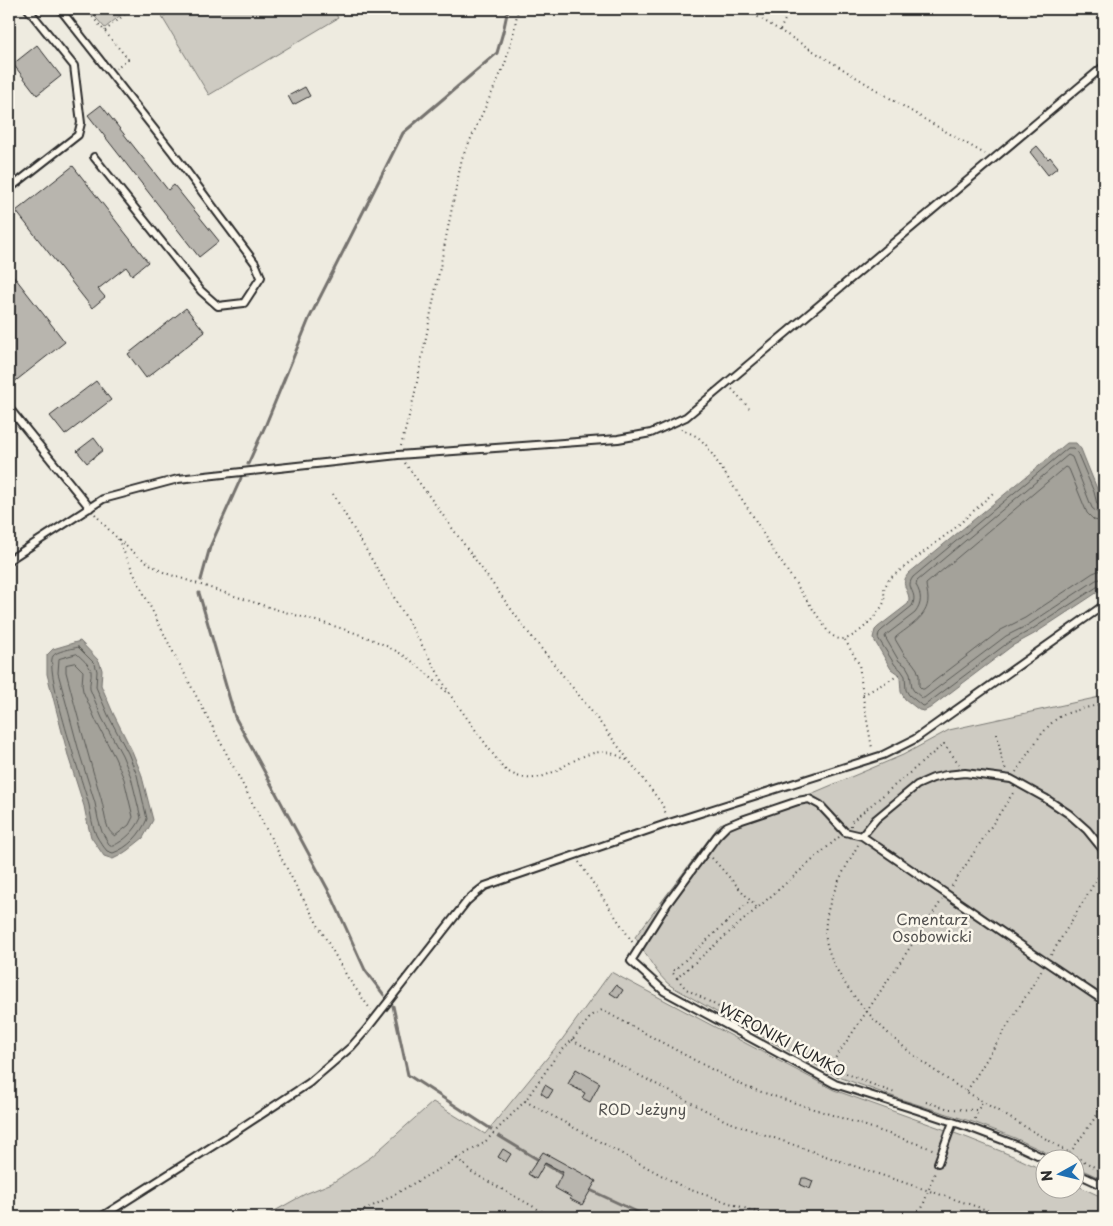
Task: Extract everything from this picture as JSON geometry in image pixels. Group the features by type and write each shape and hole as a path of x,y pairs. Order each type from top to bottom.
{"lane":[{"path":"9,189 78,135 80,123 74,66 28,9"},
{"path":"60,9 173,153 254,263 261,278 244,303 218,306 201,291 94,157"},
{"path":"9,560 103,499 178,479 398,454 618,438 651,433 667,426 686,417 1104,66"},
{"path":"9,408 90,508"},
{"path":"101,1217 309,1083 351,1047 467,901 485,886 669,823 883,755 915,739 1104,605"},
{"path":"862,836 876,819 916,785 933,778 965,773 1011,779 1045,798 1087,830 1104,851"},
{"path":"706,852 727,826 798,801 809,799 820,805 845,832 862,836 1104,1001"},
{"name":"WERONIKI KUMKO","path":"706,852 667,904 631,961 664,991 835,1084 953,1122 1036,1154"},
{"path":"938,1162 953,1122"},
{"path":"1086,1178 1104,1186"}],"path":[{"path":"9,18 21,9"},
{"path":"86,9 128,59 110,72"},
{"path":"104,31 131,9"},
{"path":"518,9 514,31 504,64 462,158 414,397 398,454 524,627 590,708 662,804 669,823"},
{"path":"745,9 924,119 994,158"},
{"path":"780,30 790,9"},
{"path":"726,383 749,408"},
{"path":"667,426 698,437 706,445 829,634 838,639 845,640 865,627 881,608 884,601 884,588 889,579 954,528 993,493"},
{"path":"333,494 451,696 503,768 520,777 532,778 552,773 579,758 591,754 607,752 630,761"},
{"path":"90,508 118,539 151,566 165,573 377,641 398,652 451,696"},
{"path":"118,539 134,576 296,886 348,978 376,1016"},
{"path":"845,640 859,664 868,731 874,758"},
{"path":"863,695 899,675"},
{"path":"997,734 1005,770 1011,779 1040,735 1062,715 1104,703"},
{"path":"849,829 852,827 851,822 944,744 965,773"},
{"path":"830,1066 1020,784"},
{"path":"677,978 842,834"},
{"path":"862,836 832,896 826,923 826,941 834,964 851,992 882,1027 938,1074 1061,1148"},
{"path":"706,852 757,908"},
{"path":"574,856 632,942"},
{"path":"966,1092 1104,867"},
{"path":"750,901 672,972 686,989 830,1066 864,1082 899,1094"},
{"path":"351,1217 390,1197 484,1142 525,1100 555,1058 592,1015 602,1010 746,1087 863,1124 942,1152"},
{"path":"572,1040 726,1122 1008,1217"},
{"path":"525,1100 685,1188 771,1217"},
{"path":"924,1102 949,1110 978,1110 982,1102"},
{"path":"1074,1148 1104,1105"},
{"path":"457,1158 473,1173 552,1217"},
{"path":"920,1217 938,1162"},
{"path":"1086,1162 1104,1172"}],"green space":[{"path":"88,9 128,9 105,28"},
{"path":"176,9 333,9 338,18 209,95 162,17"},
{"name":"Cmentarz Osobowicki","path":"1104,696 1104,1180 1086,1172 1086,1148 1036,1148 976,1123 836,1076 671,986 656,970 635,937 720,824 813,793 903,755 949,730"},
{"name":"ROD Jeżyny","path":"611,972 834,1090 968,1138 1036,1167 1036,1198 1086,1198 1086,1190 1104,1198 1104,1217 264,1217 305,1194 332,1183 371,1157 433,1102 485,1134 561,1041"}],"water":[{"path":"1067,443 1076,443 1081,449 1104,510 1104,588 1034,634 1012,646 930,708 924,711 919,710 905,699 901,692 898,674 891,669 873,638 875,630 908,604 909,596 904,582 909,573"},
{"path":"80,641 99,661 102,670 101,685 141,773 153,820 143,838 113,859 104,856 91,837 47,674 47,655 53,649"}],"building":[{"path":"37,45 61,76 37,95 13,64"},
{"path":"305,87 310,96 293,105 288,96"},
{"path":"101,105 168,190 174,185 219,241 199,257 88,115"},
{"path":"1037,146 1058,167 1048,175 1030,152"},
{"path":"73,166 148,262 132,275 126,267 98,289 105,297 92,308 16,211"},
{"path":"9,270 65,342 13,383 9,378"},
{"path":"186,308 205,332 146,378 128,354"},
{"path":"96,381 111,400 65,435 50,416"},
{"path":"94,438 103,450 87,463 77,451"},
{"path":"616,985 623,990 618,998 610,993"},
{"path":"576,1069 600,1083 590,1102 582,1098 585,1093 568,1084"},
{"path":"545,1085 553,1090 548,1098 541,1093"},
{"path":"503,1149 511,1154 506,1162 498,1157"},
{"path":"543,1152 596,1181 582,1205 555,1188 563,1172 545,1163 536,1179 528,1174"},
{"path":"802,1178 813,1181 810,1189 800,1185"}],"waterway":[{"path":"248,464 309,319 403,133 497,53 508,9"},
{"path":"201,580 210,547 241,478"},
{"path":"199,593 235,717 332,897 365,970 384,995"},
{"path":"393,1006 408,1075 491,1129"},
{"path":"499,1136 565,1176"},
{"path":"588,1189 648,1217"}]}
